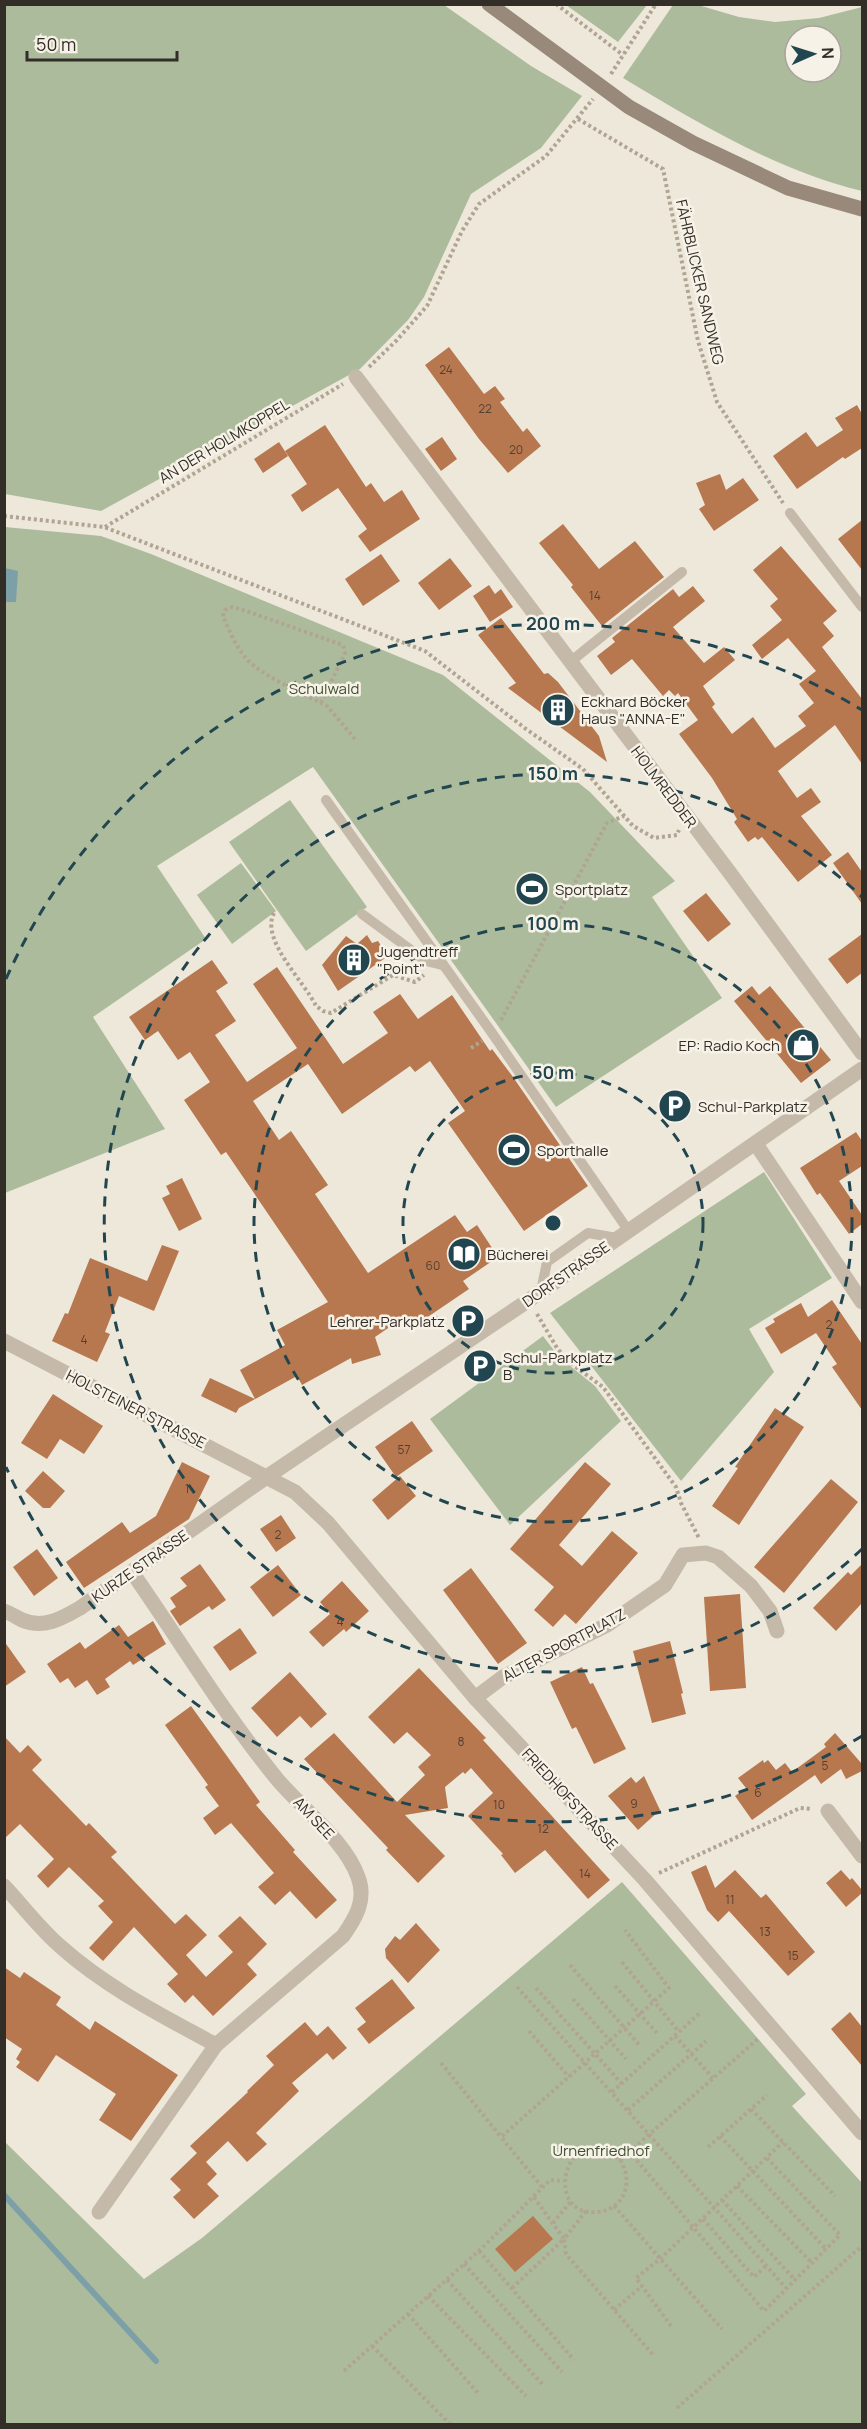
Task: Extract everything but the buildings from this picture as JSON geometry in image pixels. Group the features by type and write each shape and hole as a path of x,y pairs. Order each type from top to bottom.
{"main road":[{"path":"489,4 629,107 693,143 788,188 862,209"}],"street":[{"name":"HOLMREDDER","path":"356,377 862,1053"},
{"name":"DORFSTRASSE","path":"268,1476 535,1296 862,1069"},
{"path":"756,1144 862,1302"},
{"name":"HOLSTEINER STRASSE","path":"4,1341 268,1476"},
{"name":"KURZE STRASSE","path":"4,1611 23,1620 39,1624 58,1621 268,1476"},
{"name":"FRIEDHOFSTRASSE","path":"268,1476 295,1492 328,1523 475,1698 645,1880 862,2133"},
{"path":"706,1553 718,1557 751,1586 770,1611 777,1630"},
{"name":"ALTER SPORTPLATZ","path":"475,1698 503,1677 607,1625 665,1585 683,1555 706,1553"},
{"name":"AM SEE","path":"99,2212 216,2045 343,1936 358,1915 361,1899 359,1880 351,1861 277,1779 238,1727 132,1572"},
{"path":"828,1811 862,1856"},
{"path":"4,1886 60,1947 101,1978 150,2010 216,2045"}],"lane":[{"path":"790,513 862,607"},
{"path":"570,662 681,572"},
{"path":"326,801 438,964 492,1033 622,1234"},
{"path":"362,914 426,961 438,964"}],"path":[{"path":"556,4 623,55"},
{"path":"609,77 656,4"},
{"name":"AN DER HOLMKOPPEL","path":"104,527 356,377 397,340 427,306 462,231 479,204 546,156 595,97"},
{"name":"FÄHRBLICKER SANDWEG","path":"578,119 663,168 698,341 717,402 790,513"},
{"path":"4,516 104,527 425,651 526,729 583,769 633,826 654,838 677,835 686,817"},
{"path":"321,703 345,653 344,645 246,611 232,607 225,610 223,616 230,635 246,659 274,678 321,703 327,706 356,739"},
{"path":"471,1048 492,1033 609,822 624,816"},
{"path":"274,913 270,920 271,935 316,1006 323,1011 331,1013 393,975 415,982 438,964"},
{"path":"535,1296 556,1347 569,1362 603,1387 676,1487 681,1503 706,1553"},
{"path":"645,1880 800,1808 828,1811"},
{"path":"501,2137 669,1988 624,1930"},
{"path":"621,1962 654,2002 692,2055 713,2078"},
{"path":"570,1965 640,2046"},
{"path":"615,1986 657,2033"},
{"path":"517,1987 786,2289"},
{"path":"536,1988 622,2084"},
{"path":"573,2000 626,2059"},
{"path":"612,2092 700,2013"},
{"path":"620,2160 770,2027"},
{"path":"529,2031 569,2077"},
{"path":"628,2110 706,2041"},
{"path":"441,2063 543,2187"},
{"path":"708,2147 767,2095"},
{"path":"751,2109 835,2196"},
{"path":"720,2136 826,2249"},
{"path":"671,2326 636,2278 660,2259 783,2142"},
{"path":"601,2149 620,2160 627,2182 625,2193 614,2206 604,2212 586,2211 571,2201 565,2192 564,2181 569,2163 583,2151 601,2149"},
{"path":"629,2151 764,2311 840,2235 767,2158"},
{"path":"344,2371 479,2251 550,2180 564,2181"},
{"path":"737,2186 812,2263"},
{"path":"533,2196 564,2239 566,2254 654,2356"},
{"path":"722,2200 795,2280"},
{"path":"553,2223 571,2201"},
{"path":"614,2206 722,2329"},
{"path":"512,2288 564,2239 586,2211"},
{"path":"703,2219 754,2277 767,2265"},
{"path":"677,2408 862,2246"},
{"path":"479,2251 574,2360"},
{"path":"464,2264 562,2372"},
{"path":"447,2280 544,2386"},
{"path":"614,2310 642,2286"},
{"path":"428,2296 526,2396"},
{"path":"408,2314 478,2394"},
{"path":"372,2346 450,2424"}],"green space":[{"path":"4,5 444,5 531,66 582,96 541,148 471,194 424,297 408,320 360,369 101,511 5,494"},
{"path":"566,5 647,5 618,42"},
{"path":"673,5 698,5 739,17 775,22 819,18 862,7 862,191 830,182 768,158 680,112 623,78"},
{"name":"Schulwald","path":"5,527 101,536 151,554 443,675 590,792 675,881 652,897 722,998 556,1107 313,767 157,866 206,939 93,1017 165,1129 5,1193"},
{"path":"290,800 367,907 306,951 229,842"},
{"path":"241,863 276,911 232,944 197,895"},
{"path":"764,1172 832,1278 749,1329 774,1372 681,1481 550,1313"},
{"path":"543,1336 559,1357 595,1386 621,1421 510,1525 430,1419"},
{"name":"Urnenfriedhof","path":"622,1882 806,2094 792,2106 862,2183 862,2424 5,2424 4,2141 144,2279 202,2238"}],"water":[{"path":"5,568 18,571 16,602 5,602"}],"waterway":[{"path":"4,2195 156,2361"}],"place":[{"name":"Eckhard Böcker Haus \"ANNA-E\"","path":"558,710"},
{"name":"Sportplatz","path":"532,889"},
{"name":"Jugendtreff \"Point\"","path":"354,960"},
{"name":"EP: Radio Koch","path":"803,1045"},
{"name":"Schul-Parkplatz","path":"675,1106"},
{"name":"Sporthalle","path":"514,1150"},
{"name":"Bücherei","path":"464,1254"},
{"name":"Lehrer-Parkplatz","path":"468,1321"},
{"name":"Schul-Parkplatz B","path":"480,1366"}]}
